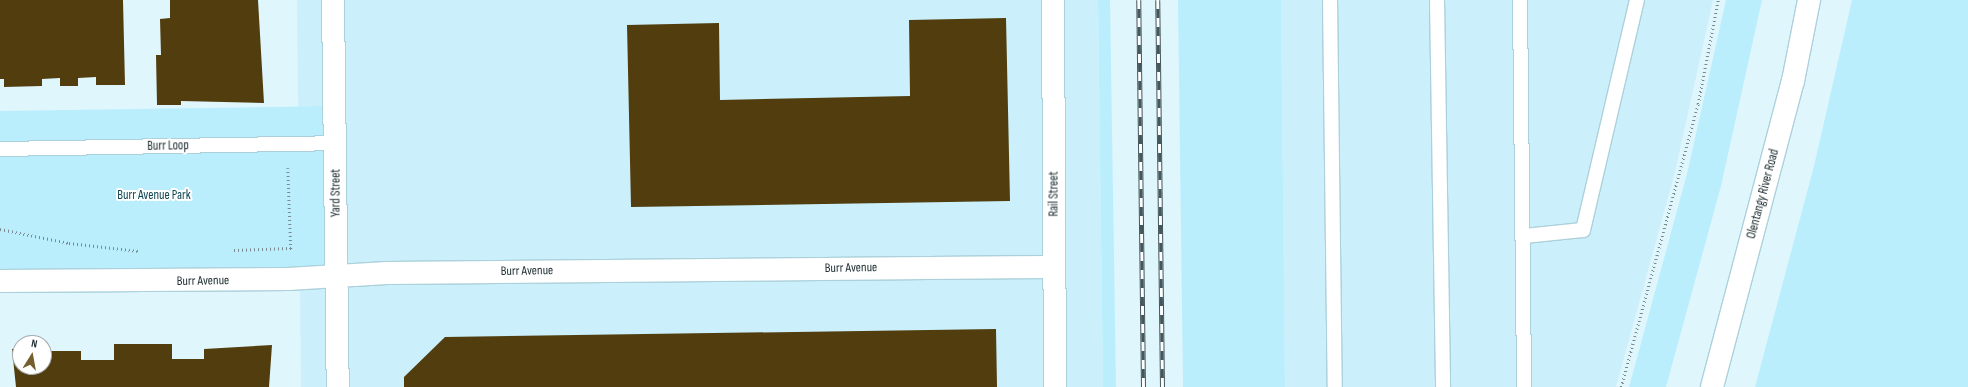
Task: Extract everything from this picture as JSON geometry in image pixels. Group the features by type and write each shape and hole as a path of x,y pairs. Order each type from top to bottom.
{"street":[{"name":"Yard Street","path":"333,0 338,387"},
{"name":"Rail Street","path":"1054,0 1055,387"},
{"name":"Olentangy River Road","path":"1712,387 1793,81 1809,0"},
{"name":"Burr Avenue","path":"0,281 288,279 336,275 1054,267"}],"lane":[{"path":"1330,0 1334,387"},
{"path":"1438,0 1443,387"},
{"path":"1520,0 1524,236 1524,387"},
{"path":"1524,236 1584,230 1637,0"},
{"name":"Burr Loop","path":"0,148 288,145 335,143"}],"path":[{"path":"1621,387 1698,104 1718,0"},
{"path":"288,145 291,248 288,279"},
{"path":"0,229 69,243 142,251"},
{"path":"226,250 291,248"}],"shaded area":[{"path":"297,0 1098,0 1103,387 301,387"},
{"path":"1281,0 1713,0 1675,172 1616,387 1285,387"}],"green space":[{"path":"1098,0 1110,0 1116,387 1103,387"},
{"path":"1178,0 1281,0 1285,387 1183,387"},
{"path":"1726,0 1762,0 1721,186 1666,387 1629,387 1687,174"},
{"path":"1852,0 1968,0 1968,387 1755,387 1814,166"},
{"name":"Burr Avenue Park","path":"335,106 336,275 0,281 0,111"}],"building":[{"path":"0,0 123,0 125,85 96,85 96,77 78,78 78,86 60,86 60,78 42,79 42,86 4,87 4,79 0,79"},
{"path":"170,0 258,0 264,103 181,101 181,105 157,105 156,55 161,55 160,19 170,18"},
{"path":"1006,18 1010,201 631,207 627,25 719,23 720,100 910,96 909,20"},
{"path":"996,329 997,387 404,387 404,377 445,337"},
{"path":"114,344 172,344 172,359 204,359 204,349 272,345 269,387 16,387 15,375 52,375 52,351 81,351 81,360 114,360"}],"railway":[{"path":"1139,0 1144,387"},
{"path":"1158,0 1163,387"}]}
